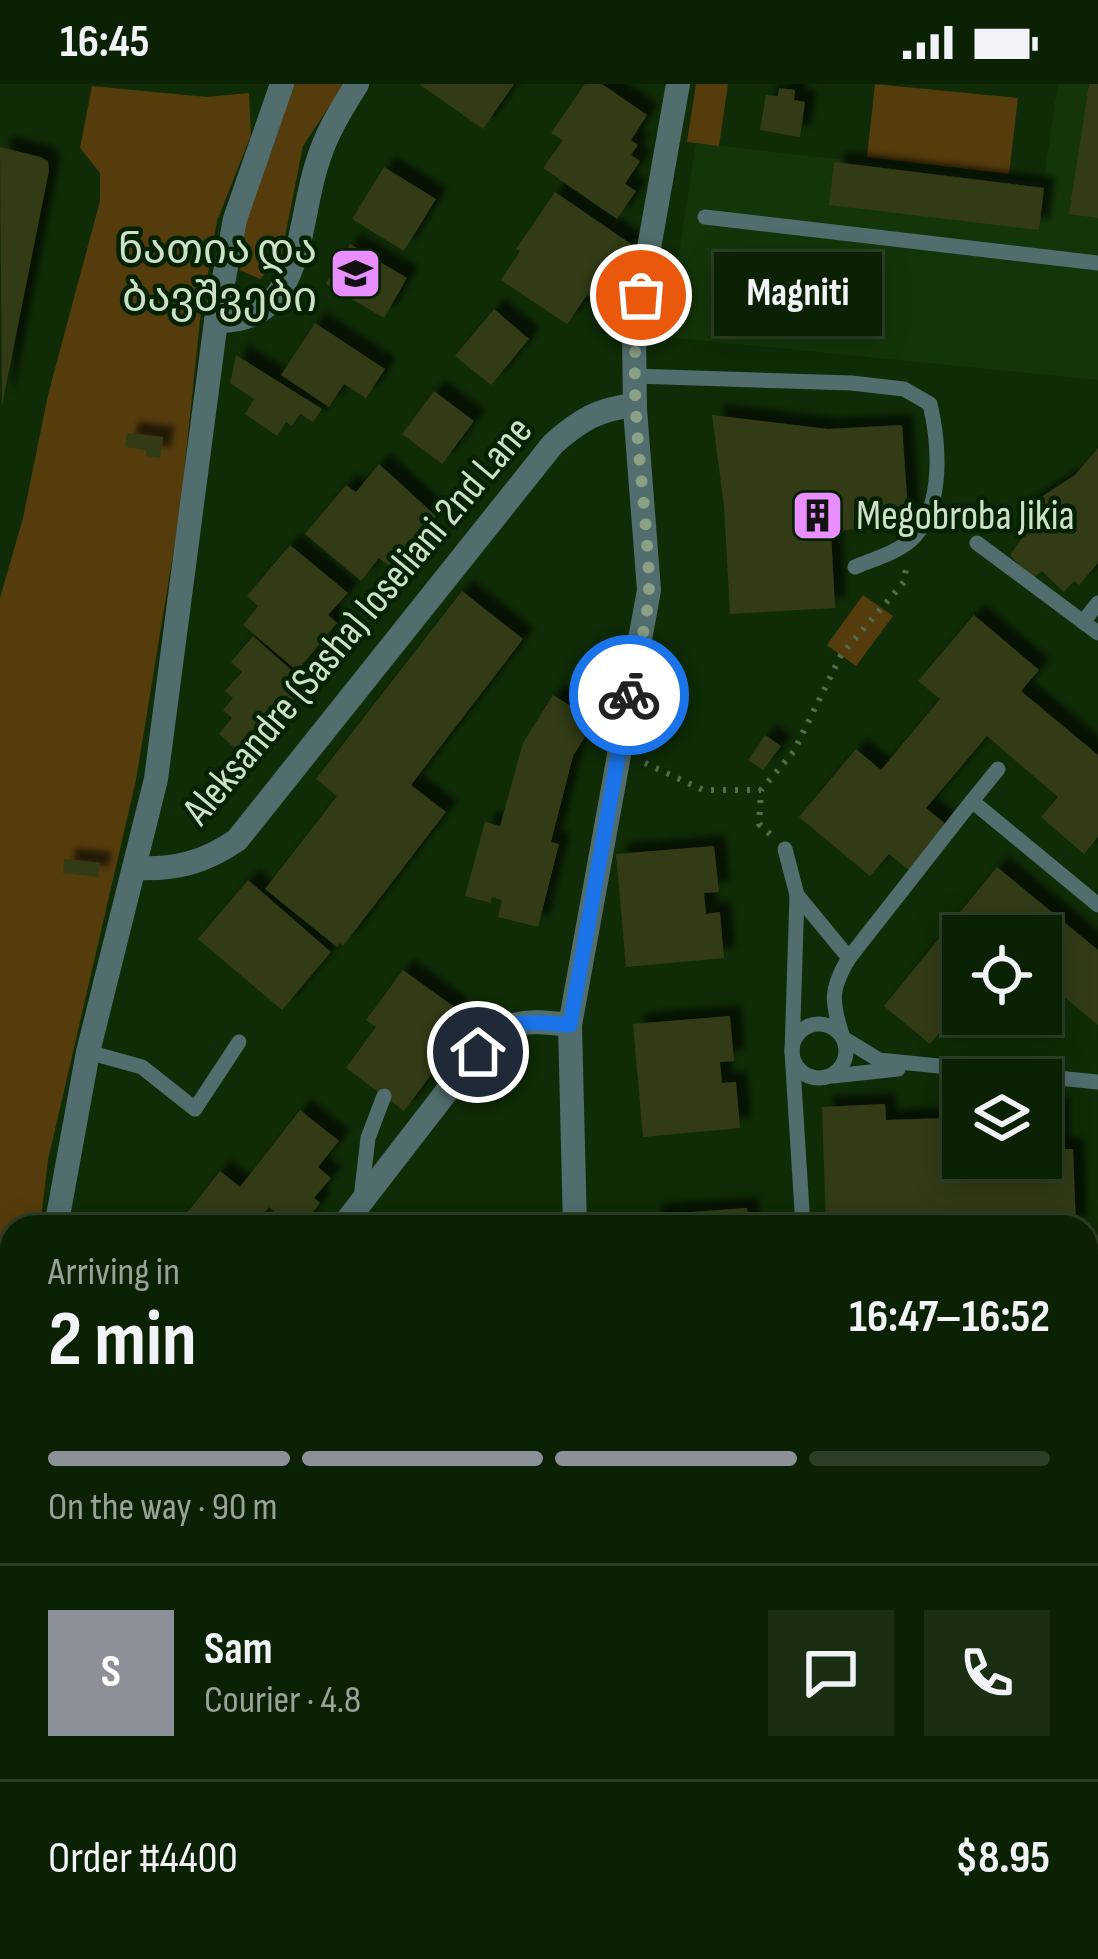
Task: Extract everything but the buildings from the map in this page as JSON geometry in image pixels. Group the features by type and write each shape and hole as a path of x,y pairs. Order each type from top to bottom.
{"street":[{"path":"58,1215 88,1052 156,779 216,321 235,219 282,84"},
{"path":"216,321 235,321 269,307 289,275 328,129 357,84"},
{"path":"575,1215 570,1025 649,590 634,334 678,84"},
{"name":"Aleksandre (Sasha) Ioseliani 2nd Lane","path":"134,868 208,861 237,840 553,444 583,417 635,405"},
{"path":"351,1215 502,1026 530,1021 570,1025"}],"lane":[{"path":"705,217 1098,263"},
{"path":"634,376 851,383 904,389 930,404 938,435 929,511 916,535 855,567"},
{"path":"977,543 1098,633"},
{"path":"1084,622 1098,603"},
{"path":"830,1076 843,1064 833,984 998,769"},
{"path":"972,801 1098,905"},
{"path":"785,849 797,896 791,1052 802,1215"},
{"path":"797,896 849,958"},
{"path":"919,1066 822,1078 805,1075 791,1052 797,1035 812,1024 830,1026 858,1051 879,1060 1098,1082"},
{"path":"88,1052 142,1067 195,1108 239,1042"},
{"path":"360,1203 368,1138 384,1096"}],"path":[{"path":"785,849 759,824 761,790 794,751 841,655 904,582 906,567 898,548"},
{"path":"619,753 703,790 761,790"}],"shaded area":[{"path":"293,84 344,84 303,146 281,257 260,279 240,270 243,228"},
{"path":"696,84 728,84 719,146 687,142"},
{"path":"875,84 1018,98 1009,174 867,157"},
{"path":"1058,84 1098,84 1098,380 666,337 696,143 1043,183"},
{"path":"92,86 207,97 249,93 251,135 217,221 200,320 180,512 136,780 48,1160 41,1215 0,1215 0,598 100,201 100,173 80,148"},
{"path":"863,595 893,616 856,666 827,645"}],"way so far":[{"path":"629,695 649,590 634,409 634,334 641,295"}],"place":[{"name":"ნათია და ბავშვები","path":"356,274"},
{"name":"Magniti","path":"641,295"},
{"name":"Megobroba Jikia","path":"817,516"}],"route":[{"path":"478,1052 502,1026 530,1021 570,1025 629,695"}]}
